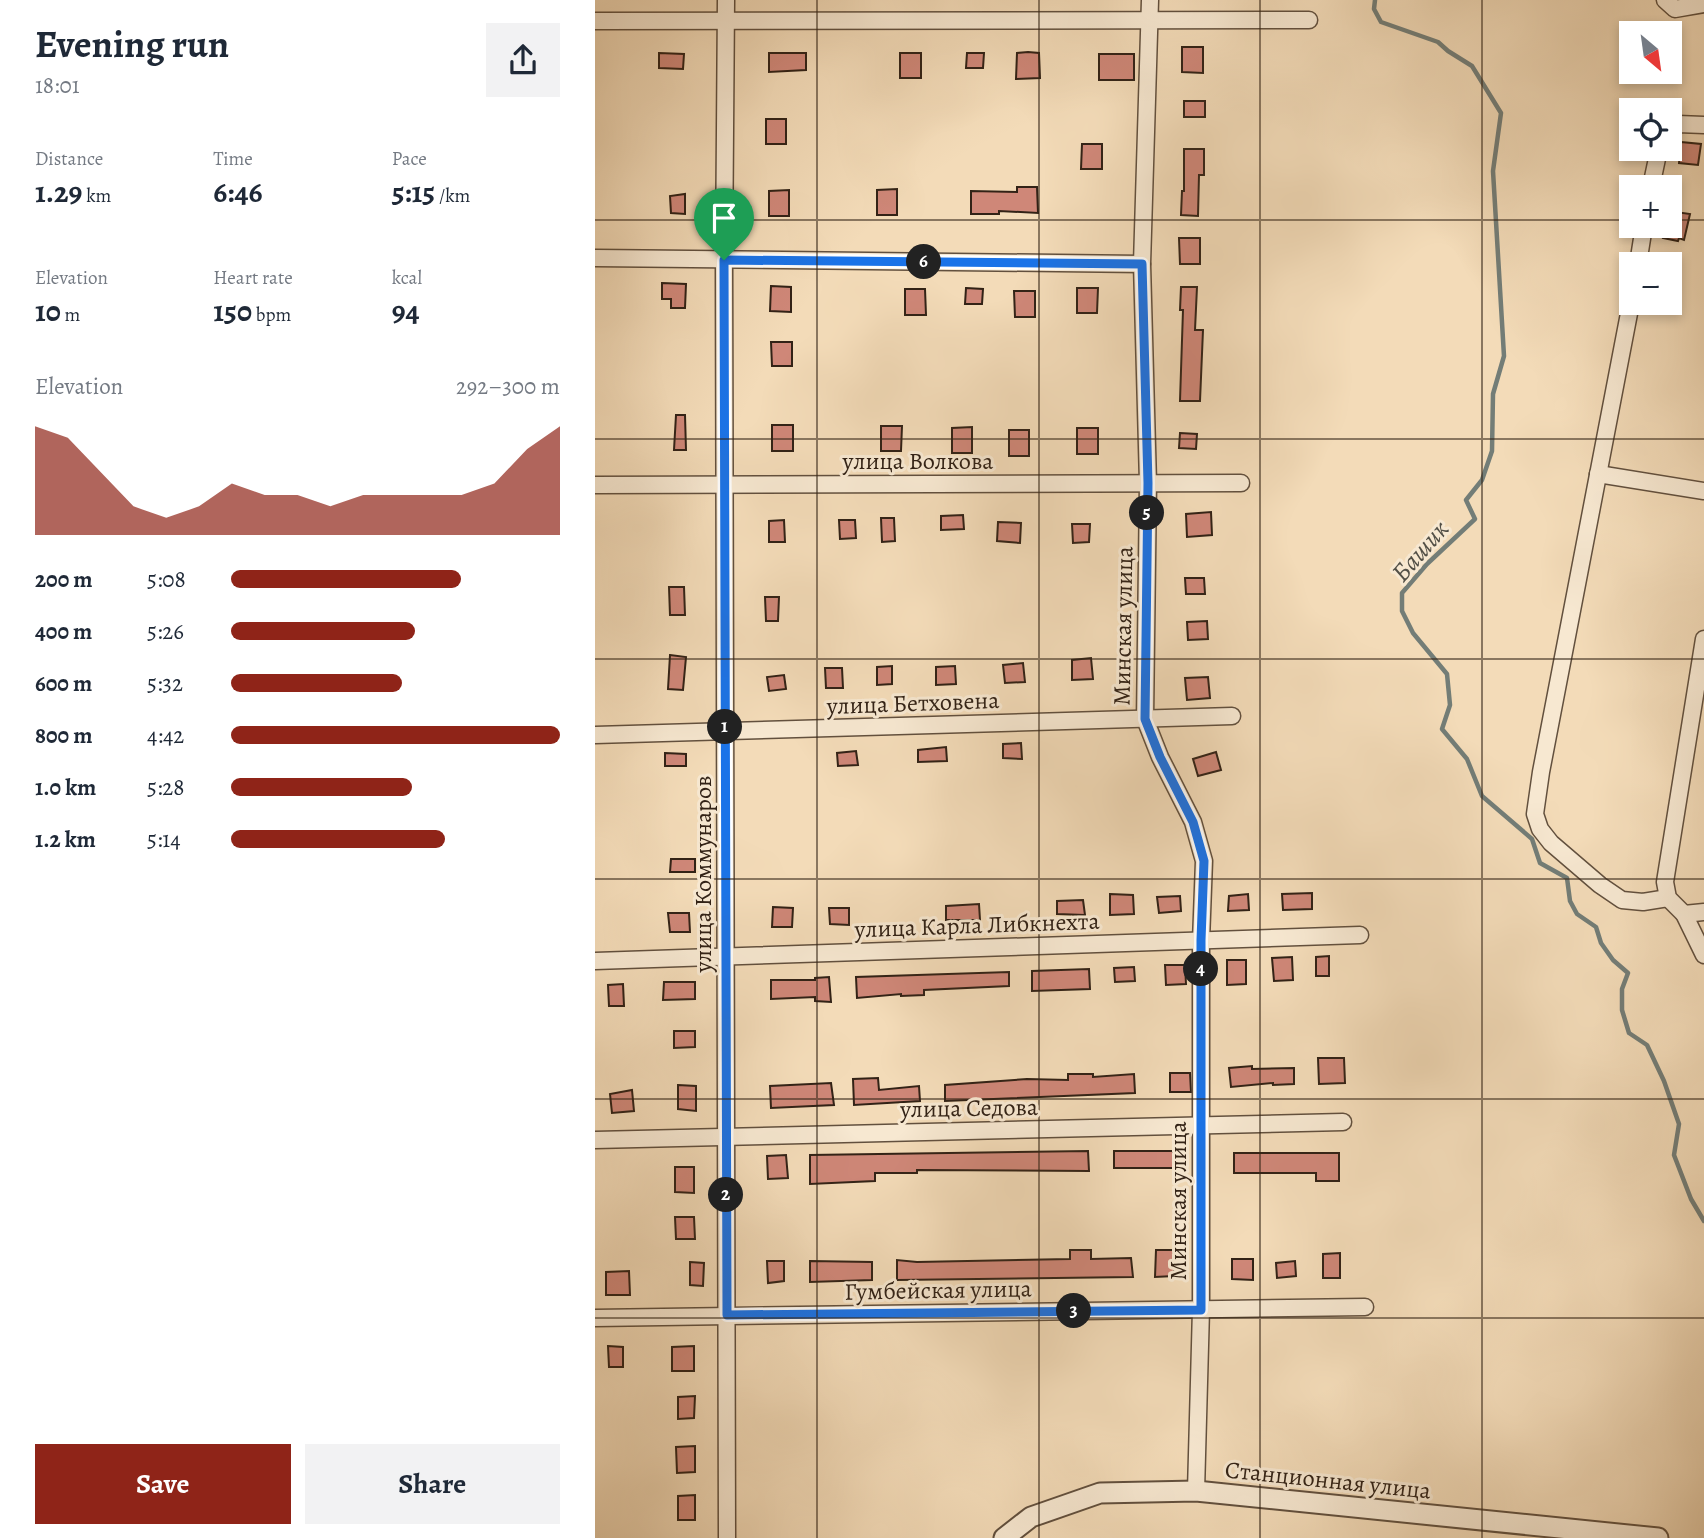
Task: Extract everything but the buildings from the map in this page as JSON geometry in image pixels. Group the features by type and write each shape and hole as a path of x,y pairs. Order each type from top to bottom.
{"street":[{"name":"улица Коммунаров","path":"726,0 724,260 727,1538"},
{"name":"Минская улица","path":"1150,0 1142,264 1148,483 1145,719 1160,757 1193,822 1204,861 1201,940 1201,1310 1196,1491"},
{"path":"1665,0 1675,9 1704,4"},
{"path":"595,21 1309,20"},
{"path":"1682,124 1704,125"},
{"path":"595,258 1142,264"},
{"path":"1629,315 1535,814 1540,829 1551,843 1599,885 1622,900 1643,902 1668,898"},
{"path":"1598,474 1704,491"},
{"name":"улица Волкова","path":"595,485 1241,483"},
{"path":"1704,639 1665,882 1668,898 1683,914 1704,955"},
{"name":"улица Бетховена","path":"595,735 1232,716"},
{"path":"1683,914 1704,912"},
{"name":"улица Карла Либкнехта","path":"595,961 1360,935"},
{"name":"улица Седова","path":"595,1140 1343,1122"},
{"name":"Гумбейская улица","path":"595,1318 1365,1307"},
{"name":"Станционная улица","path":"1004,1538 1031,1517 1100,1493 1196,1491 1658,1538"}],"waterway":[{"name":"Башик","path":"1375,0 1374,9 1381,22 1438,42 1472,66 1501,113 1493,171 1504,356 1493,394 1492,451 1482,480 1466,500 1475,519 1427,564 1402,593 1402,611 1413,633 1447,674 1450,705 1442,729 1467,759 1482,796 1532,839 1540,863 1567,878 1570,901 1577,914 1596,927 1601,943 1613,960 1628,973 1622,989 1622,1010 1629,1033 1647,1045 1664,1081 1679,1124 1674,1155 1691,1199 1704,1221"}],"route":[{"path":"724,260 1142,264 1148,483 1145,719 1160,757 1193,822 1204,861 1201,940 1201,1310 727,1315 724,260"}]}
